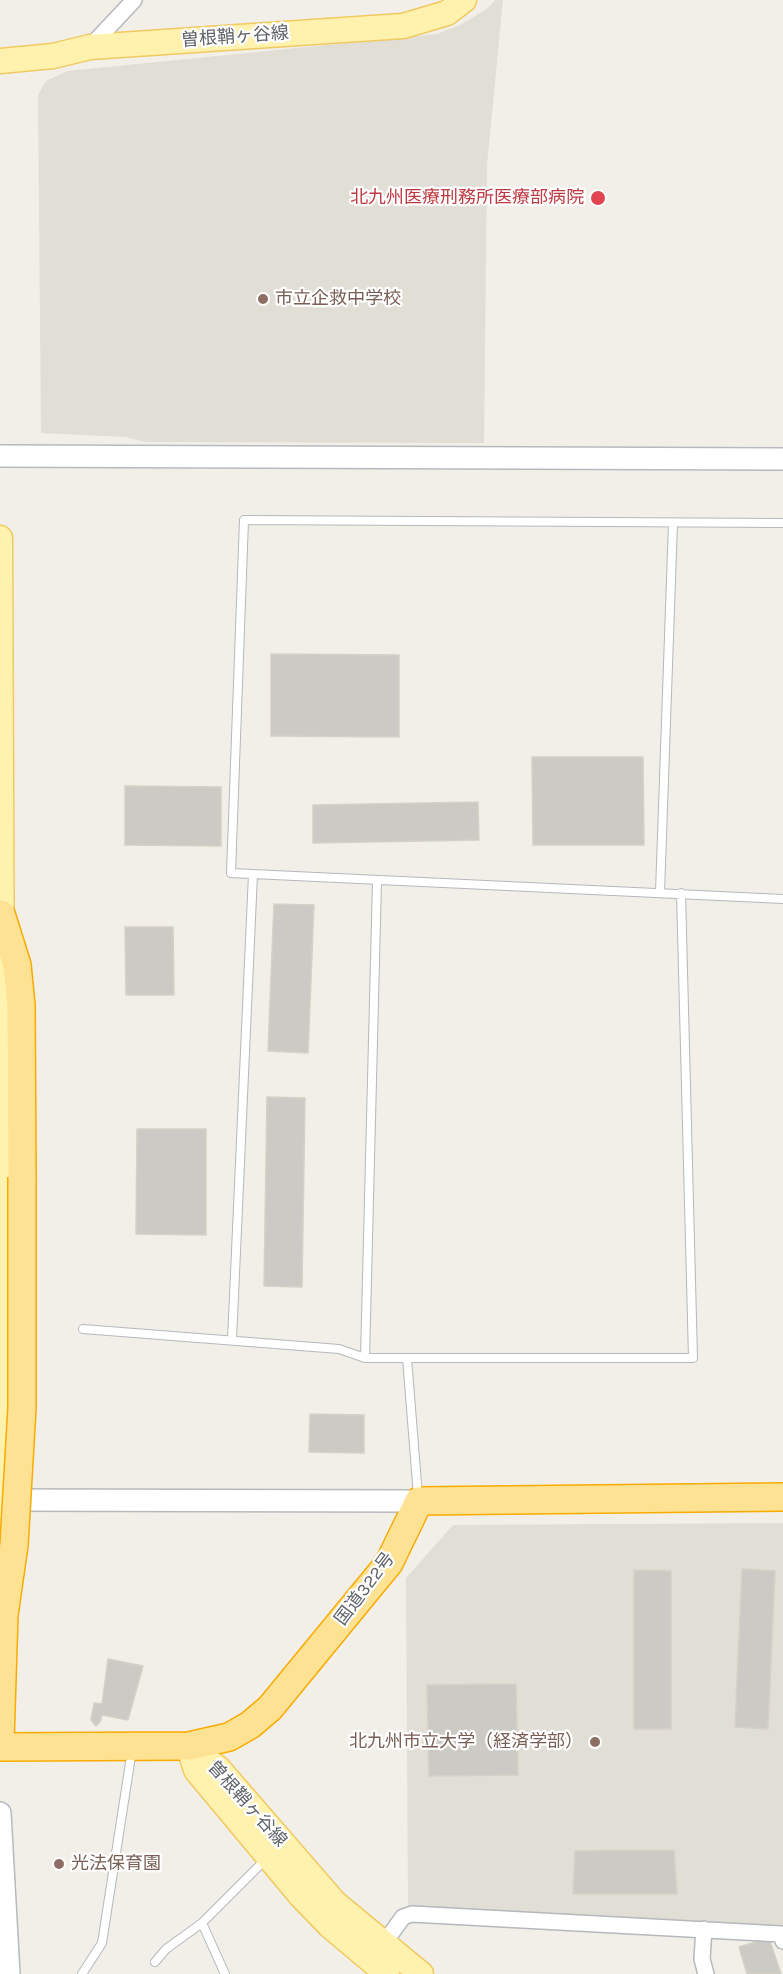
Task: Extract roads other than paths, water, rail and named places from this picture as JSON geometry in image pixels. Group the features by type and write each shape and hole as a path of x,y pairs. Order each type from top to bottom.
{"highway":[{"path":"0,925 17,965 21,1005 22,1177 22,1408 14,1545 4,1614 0,1740"},
{"path":"419,1501 783,1497"},
{"name":"国道322号","path":"0,1747 189,1746 229,1737 250,1725 270,1708 389,1563 419,1501"}],"main road":[{"name":"曽根鞘ヶ谷線","path":"0,61 53,56 90,47 403,26 447,13 464,0"},
{"path":"0,538 2,1500 0,1624"},
{"name":"曽根鞘ヶ谷線","path":"189,1746 196,1770 315,1912 387,1974"},
{"name":"曽根鞘ヶ谷線","path":"189,1746 219,1769 327,1895 421,1974"}],"street":[{"path":"90,47 134,0"},
{"path":"0,456 783,459"},
{"path":"2,1500 419,1501"},
{"path":"0,1813 6,1973"},
{"path":"384,1942 403,1917 412,1914 781,1934 783,1941"},
{"path":"704,1929 702,1959 706,1974"}],"lane":[{"path":"783,523 244,520 231,873 377,882 660,892 783,899"},
{"path":"660,892 673,522"},
{"path":"232,1340 253,874"},
{"path":"365,1358 377,882"},
{"path":"83,1329 339,1349 365,1358 693,1358 681,893"},
{"path":"407,1358 419,1501"},
{"path":"82,1974 102,1943 133,1747"},
{"path":"155,1962 166,1949 202,1923 268,1857"},
{"path":"202,1923 225,1974"}],"place":[{"name":"北九州医療刑務所医療部病院","path":"598,198"},
{"name":"市立企救中学校","path":"263,299"},
{"name":"北九州市立大学（経済学部）","path":"595,1742"},
{"name":"光法保育園","path":"59,1864"}]}
